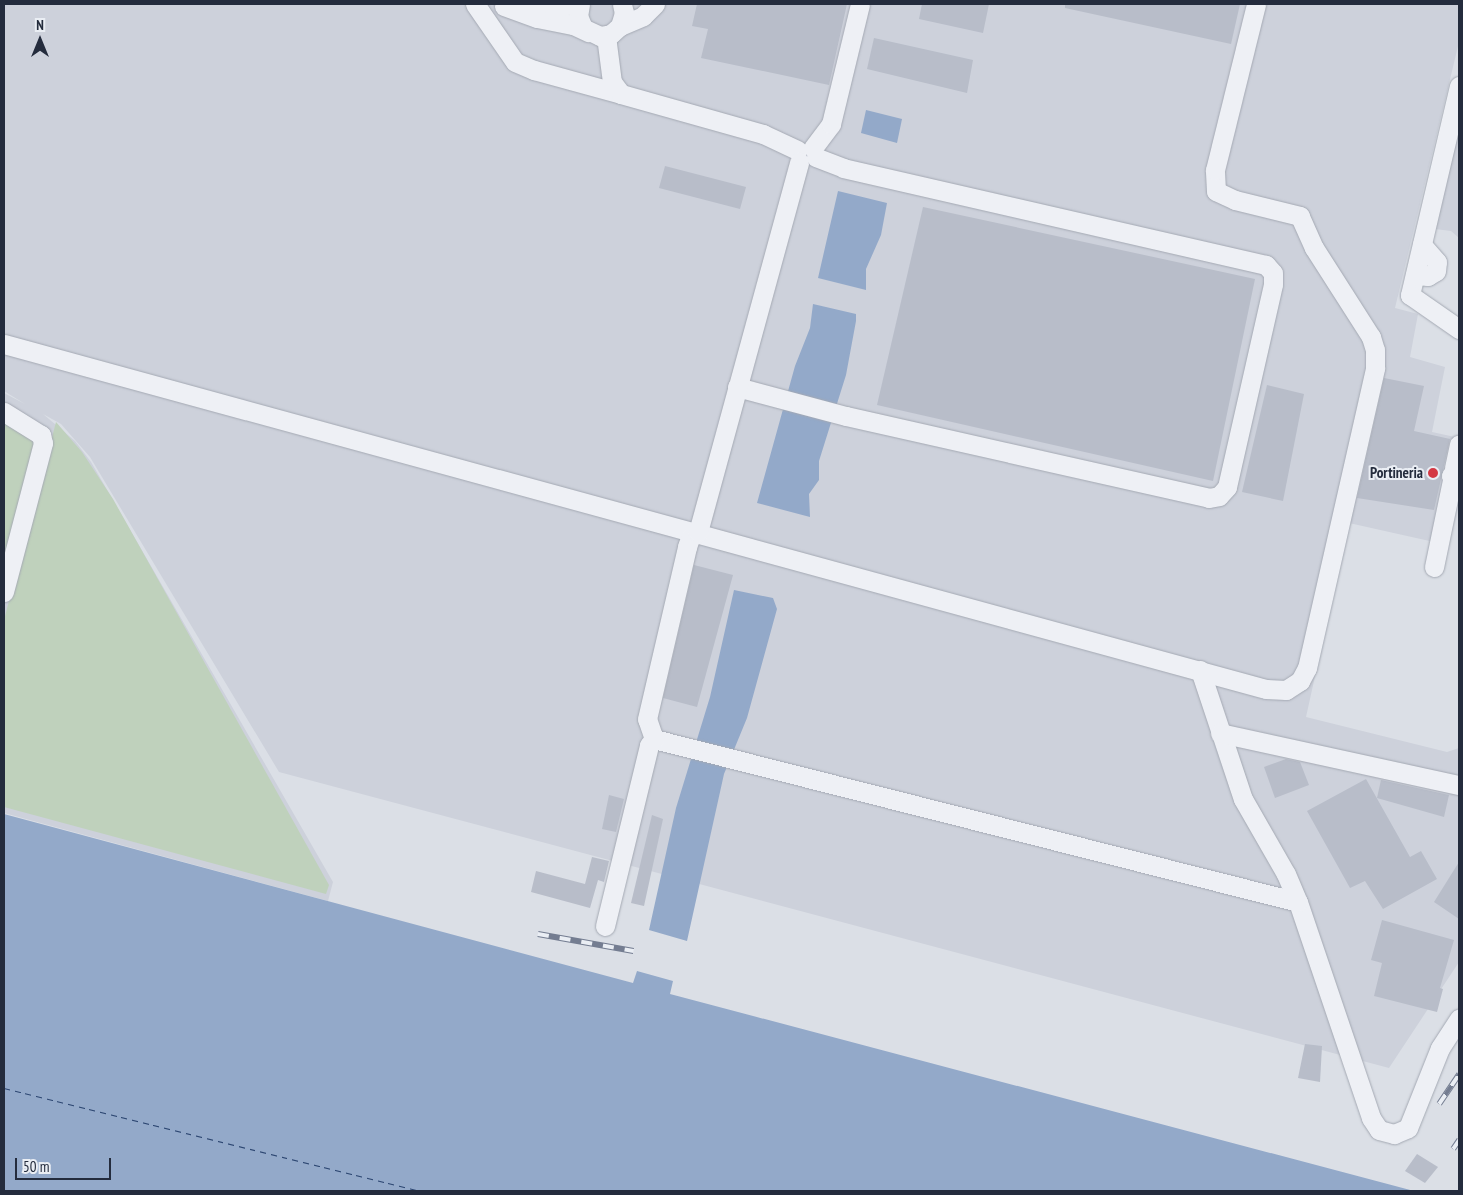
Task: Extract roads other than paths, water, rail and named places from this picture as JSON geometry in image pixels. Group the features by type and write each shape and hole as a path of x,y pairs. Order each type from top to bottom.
{"street":[{"path":"475,4 483,11 510,55 523,67 763,134 806,154 844,168 1259,263 1270,269 1273,284 1226,487 1218,496 1209,498 846,416 737,387"},
{"path":"500,5 545,10 570,4"},
{"path":"580,4 578,16 604,31"},
{"path":"604,31 624,13 622,4"},
{"path":"500,5 537,18 604,31 643,16 655,4"},
{"path":"654,739 647,720 687,547 690,538 698,532 737,387 806,154 832,124 860,4"},
{"path":"4,344 698,532 1266,689 1286,690 1300,681 1309,658 1374,368 1376,350 1371,337 1314,248 1300,216 1235,200 1216,190 1214,170 1256,4"},
{"path":"604,31 612,82 621,94"},
{"path":"1459,86 1410,295 1459,329"},
{"path":"4,412 41,435 43,443 4,592"},
{"path":"1434,567 1448,505 1457,478 1459,445"},
{"path":"1200,670 1243,799 1298,902 1371,1118 1379,1130 1394,1134 1408,1128 1440,1048 1459,1019"},
{"path":"1220,733 1459,785"},
{"path":"654,739 1298,902"},
{"path":"605,926 649,745 654,739"}],"water":[{"path":"866,110 902,119 897,143 861,133"},
{"path":"838,191 887,203 881,235 866,269 866,290 818,278"},
{"path":"813,304 856,314 856,321 846,375 819,461 819,480 809,494 810,517 757,503 795,366 810,328"},
{"path":"734,590 773,598 777,609 747,718 724,774 687,941 649,930 676,808 710,697"},
{"path":"4,814 633,983 637,971 673,981 670,994 1414,1191 4,1191"}],"railway":[{"path":"538,934 633,951"},
{"path":"1439,1104 1459,1074"},
{"path":"1453,1149 1459,1140"}],"place":[{"name":"Portineria","path":"1433,473"}]}
